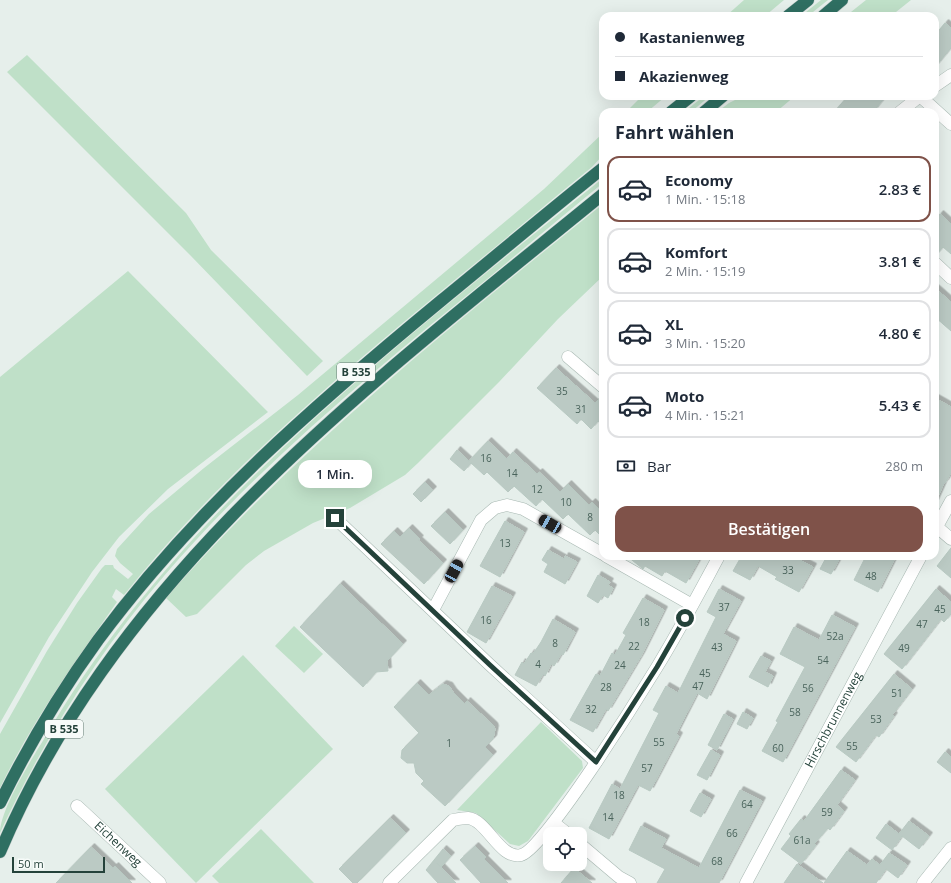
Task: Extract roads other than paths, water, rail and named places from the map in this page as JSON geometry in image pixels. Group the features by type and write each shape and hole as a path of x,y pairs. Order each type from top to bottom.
{"highway":[{"path":"790,12 795,0"},
{"path":"793,12 808,0"},
{"path":"828,12 842,0"},
{"path":"676,108 685,100"},
{"path":"709,108 719,100"},
{"name":"B 535","path":"0,803 30,745 53,707 98,640 162,561 226,491 287,433 380,351 599,171"},
{"name":"B 535","path":"0,852 28,792 76,709 125,638 167,585 201,547 244,503 352,402 599,197"}],"street":[{"path":"939,83 951,75"},
{"path":"905,108 915,100"},
{"path":"924,100 933,108"},
{"path":"939,113 951,124"},
{"path":"939,267 951,278"},
{"path":"568,357 599,384"},
{"path":"939,523 951,501"},
{"path":"433,610 481,520 495,508 507,505 523,509 599,552"},
{"path":"335,518 490,665 596,762"},
{"path":"939,530 951,539"},
{"path":"613,560 692,605"},
{"path":"390,883 453,820 469,818 477,822 503,849 520,856 529,851 554,823 596,762 657,667 717,560"},
{"name":"Hirschbrunnenweg","path":"746,883 919,560"},
{"name":"Eichenweg","path":"77,806 160,883"},
{"path":"554,823 559,827"},
{"path":"923,883 951,848"},
{"path":"587,851 617,880 630,883"}]}
